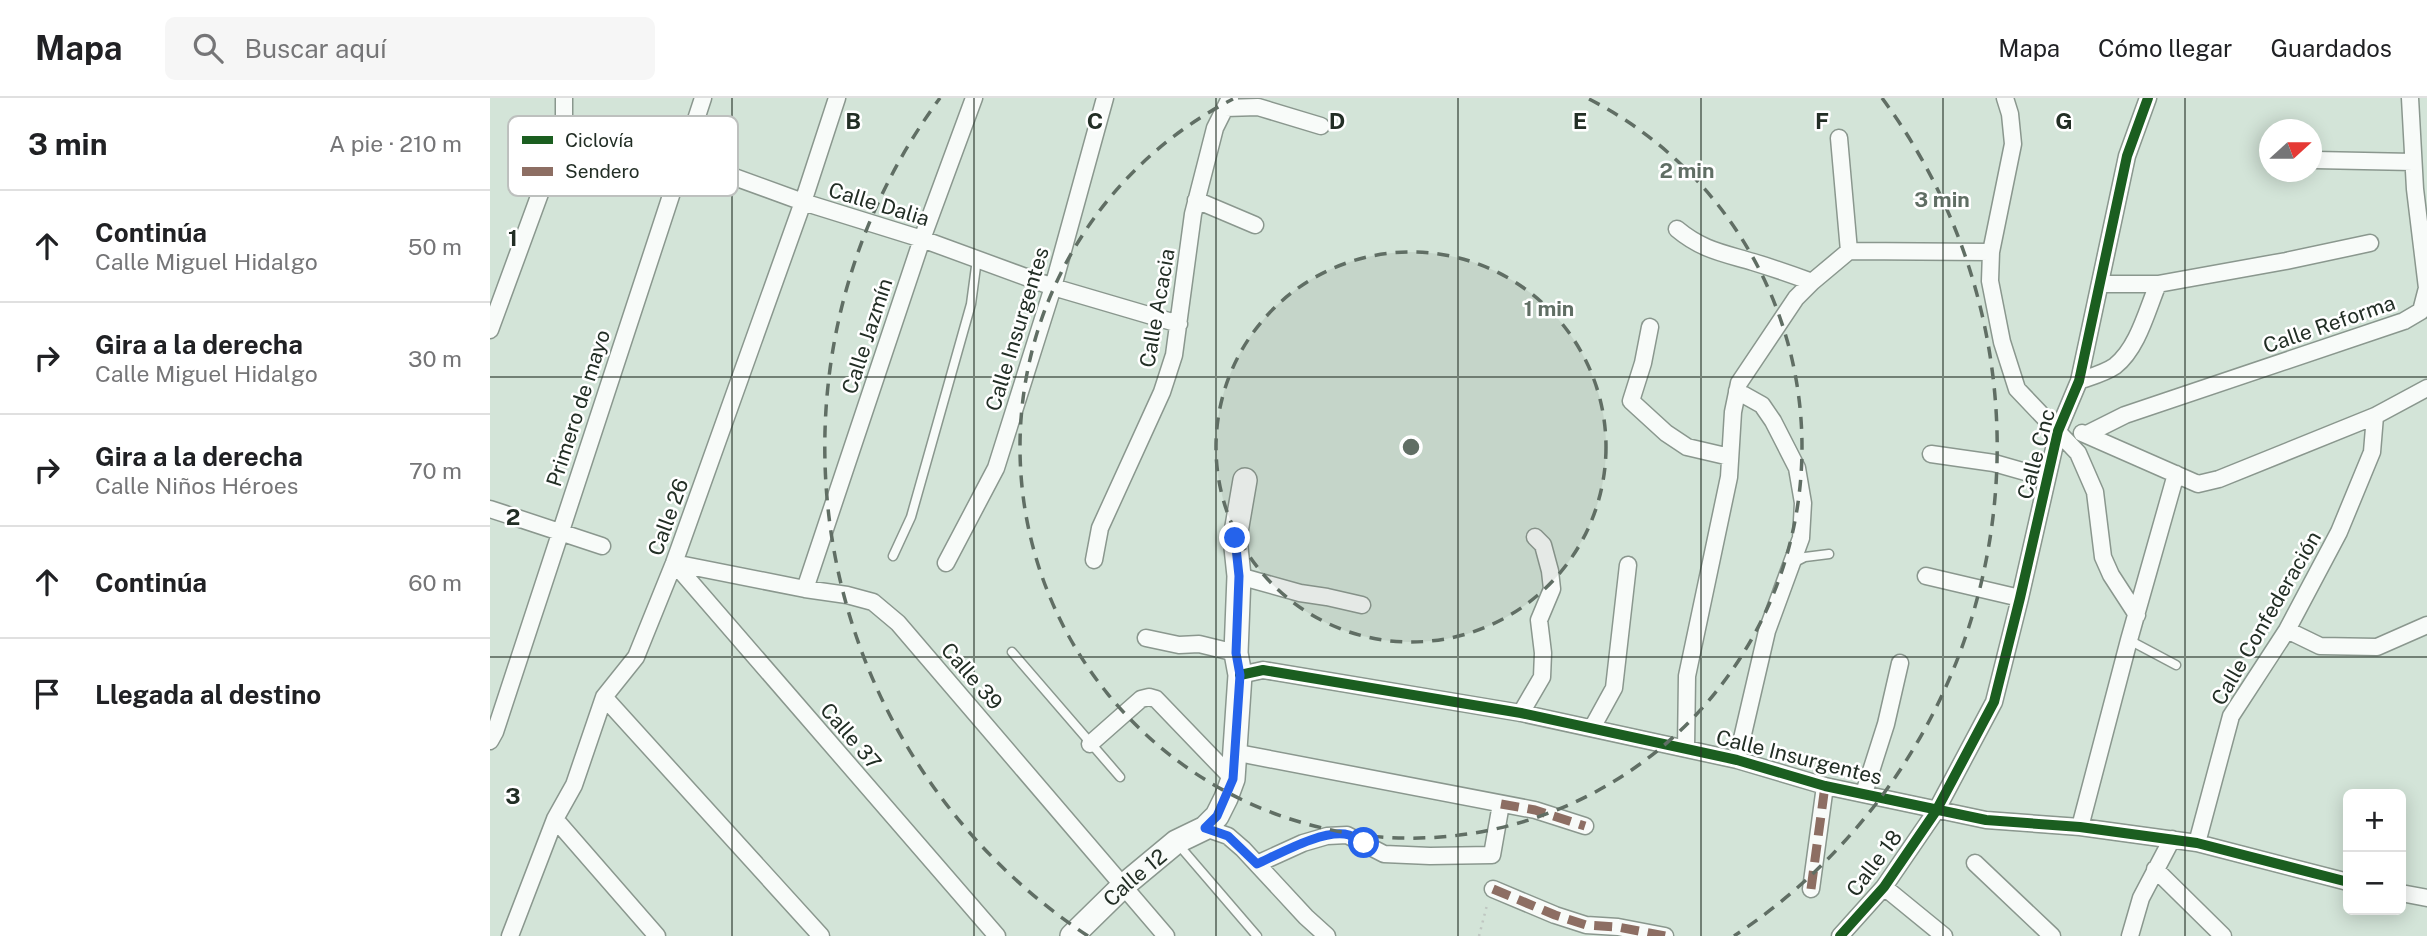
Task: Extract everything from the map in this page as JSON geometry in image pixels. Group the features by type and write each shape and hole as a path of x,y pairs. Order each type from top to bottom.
{"street":[{"path":"564,98 564,116"},
{"name":"Primero de mayo","path":"696,116 702,98"},
{"name":"Calle 26","path":"510,936 555,818 574,785 604,697 636,657 674,563 803,202 837,98"},
{"name":"Calle Jazmín","path":"806,589 922,239 974,98"},
{"name":"Calle Insurgentes","path":"946,563 996,468 1053,287 1105,98"},
{"path":"2005,98 2010,114 2013,144 1991,252 1990,281 2002,342 2017,389 2078,453 2095,492 2103,557 2110,575 2137,615"},
{"name":"Calle Cnc","path":"1936,811 1994,702 2058,431 2079,381 2127,156 2148,98"},
{"name":"Calle Reforma","path":"2087,434 2125,415 2404,321 2421,311 2427,288 2413,162 2410,98"},
{"path":"1228,103 1258,107 1321,127"},
{"name":"Calle Acacia","path":"1094,560 1100,528 1163,392 1174,355 1196,200 1215,128 1228,103"},
{"path":"1839,138 1849,251"},
{"path":"2322,160 2413,162"},
{"name":"Calle Dalia","path":"738,178 803,202 922,239 1053,287 1179,324"},
{"path":"490,330 539,196"},
{"name":"Primero de mayo","path":"492,736 670,196"},
{"path":"1196,200 1255,225"},
{"path":"1677,229 1691,241 1720,254 1812,282"},
{"path":"2100,284 2158,284 2370,243"},
{"path":"1686,749 1687,676 1729,477 1733,412 1739,383 1797,298 1849,251 1991,252"},
{"path":"2079,381 2112,368 2123,359 2132,347 2158,284"},
{"path":"1650,327 1632,401 1666,433 1687,447 1730,457"},
{"path":"2058,431 2087,434 2198,484 2219,479 2375,415 2427,388"},
{"path":"1737,391 1762,405 1773,421 1797,468 1804,503 1801,538 1767,631 1737,760"},
{"name":"Calle Confederación","path":"2197,843 2231,716 2287,630 2344,521 2372,452 2375,415"},
{"path":"1931,454 1994,463 2047,478"},
{"path":"2080,827 2176,474"},
{"path":"1245,480 1235,538 1239,576 1233,779 1217,816 1205,828 1228,836 1327,936"},
{"path":"490,509 602,546"},
{"path":"1521,713 1542,677 1544,653 1539,621 1552,589 1543,545 1535,537"},
{"name":"Calle 39","path":"674,563 847,595 873,603 898,622 1167,936"},
{"name":"Calle 37","path":"674,563 997,936"},
{"path":"1592,728 1614,688 1628,565"},
{"path":"1239,576 1300,593 1362,605"},
{"path":"1926,576 2020,598"},
{"path":"2287,630 2320,646 2378,647 2427,625"},
{"name":"Calle Insurgentes","path":"1146,638 1179,645 1199,644 1238,664 1263,670 1521,713 1592,728 1737,760 1825,786 1936,811 1986,820 2080,827 2197,843 2343,881"},
{"path":"1864,793 1886,724 1900,663"},
{"path":"604,697 821,936"},
{"path":"1090,744 1141,699 1149,697 1156,699 1233,779"},
{"path":"1233,752 1535,810 1586,826"},
{"path":"1811,889 1825,786"},
{"path":"1257,864 1303,842 1327,836 1348,835 1384,854 1492,855 1501,804"},
{"name":"Calle 18","path":"1841,936 1884,887 1936,811"},
{"path":"555,818 657,936"},
{"name":"Calle 12","path":"1072,936 1123,886 1176,842 1205,828"},
{"path":"2130,936 2141,898 2172,839"},
{"path":"1975,863 2052,936"},
{"path":"2155,869 2223,936"},
{"path":"1884,887 1944,936"},
{"path":"1493,889 1586,925 1618,927 1665,936"},
{"path":"2406,893 2427,898"}],"lane":[{"path":"893,556 911,517 971,304 977,259"},
{"path":"1790,565 1805,556 1829,554"},
{"path":"2129,640 2176,665"},
{"path":"1012,652 1120,777"},
{"path":"1176,842 1256,936"}],"marked path":[{"path":"1811,889 1825,786"},
{"path":"1501,804 1535,810 1585,826"},
{"path":"1493,889 1586,925 1618,927 1665,936"}],"cycle path":[{"path":"1840,936 1884,887 1936,811 1994,702 2058,431 2079,381 2127,156 2148,98"},
{"path":"1240,675 1263,670 1521,713 1737,760 1825,786 1986,820 2080,827 2197,843 2343,881"}],"route":[{"path":"1235,538 1239,576 1236,653 1240,675 1233,779 1217,816 1205,828 1228,836 1257,864 1303,842 1327,836 1348,835 1364,843"}]}
